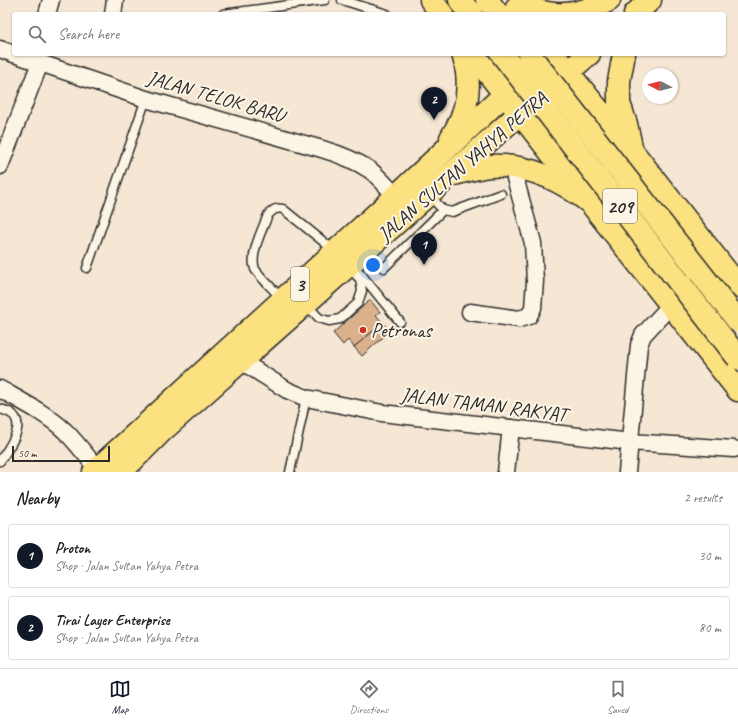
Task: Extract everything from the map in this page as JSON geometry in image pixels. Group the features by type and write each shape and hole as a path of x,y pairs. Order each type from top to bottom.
{"main road":[{"path":"431,0 440,12"},
{"path":"460,0 469,12"},
{"path":"487,0 514,8 544,12"},
{"path":"577,12 588,10 609,0"},
{"path":"600,12 614,0"},
{"path":"471,56 496,56"},
{"path":"471,56 561,166 738,390"},
{"path":"440,156 465,112 467,89 466,65 471,56"},
{"name":"209","path":"503,56 738,358"},
{"name":"209","path":"531,56 738,321"},
{"name":"JALAN SULTAN YAHYA PETRA","path":"121,472 163,430 306,304 345,260 396,196 504,95 550,56"},
{"path":"554,56 569,72 738,286"},
{"name":"JALAN SULTAN YAHYA PETRA","path":"95,471 283,299 436,202 452,174 587,56"},
{"path":"624,56 619,81 619,103 626,124 632,151"},
{"path":"561,166 559,153 560,144 568,137 593,130 603,129 616,131"},
{"path":"452,174 490,166 512,166 536,171 572,189 589,202"}],"street":[{"path":"48,12 51,0"},
{"path":"113,12 115,0"},
{"name":"JALAN TELOK BARU","path":"0,49 12,53"},
{"name":"JALAN TELOK BARU","path":"23,56 36,59 146,99 342,156 371,171 396,196"},
{"path":"0,166 36,59"},
{"path":"470,312 519,319 529,316 533,308 535,281 533,244 512,166"},
{"path":"627,472 639,345 643,335 671,305"},
{"name":"JALAN TAMAN RAKYAT","path":"241,361 287,390 306,398 382,413 630,442 734,449"},
{"path":"0,389 32,407 64,430 78,444 95,471"},
{"path":"506,472 511,428"}],"lane":[{"path":"237,12 324,0"},
{"path":"342,0 381,12"},
{"path":"87,268 146,99"},
{"path":"384,268 436,202 452,212 501,194"},
{"path":"283,299 255,269 253,261 254,254 268,215 273,210 278,208 283,209 345,260 400,322"},
{"path":"306,304 319,318 329,321 340,319 358,303 362,291 360,279 345,260"},
{"path":"290,472 306,398"},
{"path":"0,409 6,410 16,418 18,428 14,439 0,461"}],"building":[{"path":"370,300 380,312 376,315 383,323 354,347 348,340 343,345 333,333"},
{"path":"383,323 390,331 362,356 354,347"}],"place":[{"name":"Tirai Layer Enterprise","path":"434,120"},
{"name":"Proton","path":"424,265"},
{"name":"Petronas","path":"363,330"}]}
